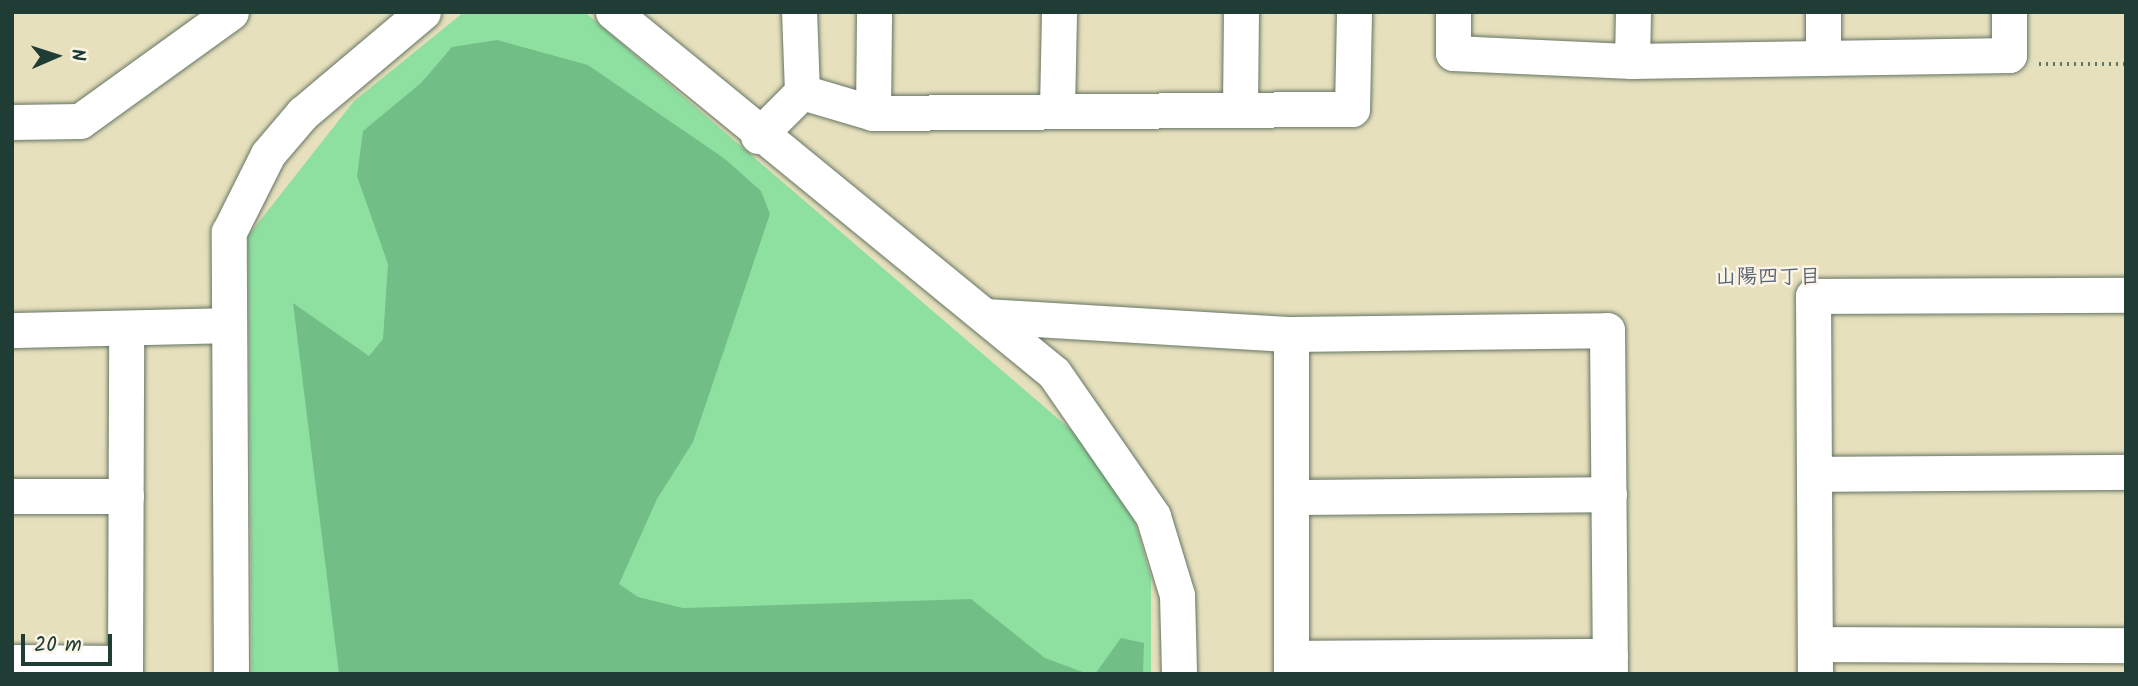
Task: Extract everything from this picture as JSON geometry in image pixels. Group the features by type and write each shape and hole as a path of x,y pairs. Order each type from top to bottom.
{"street":[{"path":"12,122 80,121 231,12"},
{"path":"613,12 758,136 1054,373 1153,516 1177,595 1180,674"},
{"path":"758,136 802,92 799,12"},
{"path":"873,113 874,12"},
{"path":"1057,109 1059,12"},
{"path":"1240,107 1241,12"},
{"path":"802,92 873,113 1240,107 1352,108 1354,12"},
{"path":"1453,12 1453,53 1632,61 2009,55 2009,12"},
{"path":"1632,61 1633,12"},
{"path":"1823,12 1823,58"},
{"path":"231,674 229,232 268,154 303,113 404,18"},
{"path":"2126,295 1813,296 1815,659 2126,645"},
{"path":"985,316 1291,334 1607,330 1610,665 1291,666 1291,334"},
{"path":"12,330 126,331 228,326"},
{"path":"12,662 125,668 126,331"},
{"path":"1814,474 2126,472"},
{"path":"1291,497 1609,494"},
{"path":"12,496 126,496"}],"path":[{"path":"2009,55 2019,64 2126,64"}],"green space":[{"path":"464,12 585,12 1084,441 1127,496 1151,577 1151,674 252,674 248,236 354,101"},
{"path":"497,40 588,65 725,159 761,191 770,214 693,442 657,499 619,584 638,597 683,608 971,599 1045,658 1088,674 339,674 293,303 369,356 383,339 388,264 357,176 363,131 421,83 452,47"},
{"path":"1121,638 1144,643 1143,674 1095,674"}],"district":[{"name":"山陽四丁目","path":"1768,278"}]}
